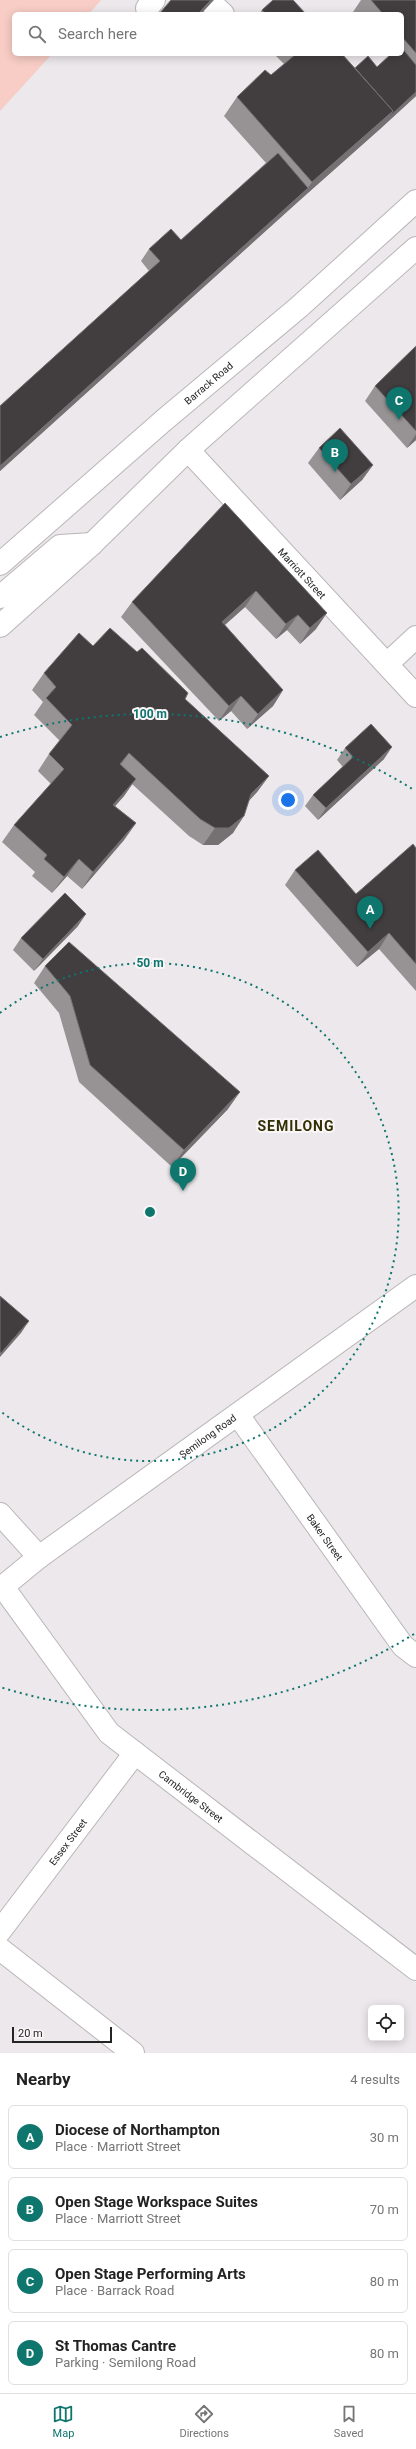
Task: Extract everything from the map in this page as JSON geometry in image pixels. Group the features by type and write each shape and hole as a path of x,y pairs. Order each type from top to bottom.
{"main road":[{"name":"Barrack Road","path":"0,564 163,421 299,307 416,201"},
{"path":"0,626 92,544 188,450 416,248"},
{"name":"Marriott Street","path":"188,450 416,696"},
{"path":"0,597 60,546 92,544"},
{"path":"387,664 416,637"},
{"name":"Semilong Road","path":"2,1588 39,1557 416,1286"},
{"name":"Baker Street","path":"238,1415 403,1646 416,1656"},
{"path":"0,1514 39,1557"},
{"name":"Cambridge Street","path":"2,1588 108,1733 416,1969"},
{"name":"Essex Street","path":"4,1917 135,1753"},
{"path":"0,1949 133,2053"}],"shaded area":[{"path":"0,0 101,0 91,12 12,12 12,56 50,56 0,111"}],"building":[{"path":"171,0 211,0 200,12 161,12"},
{"path":"273,0 293,0 304,12 264,12 262,10"},
{"path":"371,0 416,0 416,53 404,39 404,12 381,12"},
{"path":"404,50 416,65 416,92 389,117 393,111 355,68 368,56 377,67 389,56 404,56"},
{"path":"294,56 344,56 393,111 312,182 237,97 265,70 271,75"},
{"path":"278,153 308,188 0,466 0,406 160,261 149,249 171,229 181,240"},
{"path":"416,346 416,431 375,386"},
{"path":"340,428 373,465 351,484 319,448"},
{"path":"225,503 327,613 310,628 298,615 286,624 256,591 222,622 283,690 258,714 241,696 229,706 132,602"},
{"path":"110,628 137,652 142,648 188,693 185,699 269,776 251,794 244,816 229,828 215,828 200,819 129,753 120,764 136,779 113,805 136,823 93,872 79,859 64,877 44,859 47,855 14,825 64,769 49,754 72,725 46,698 56,687 44,673 79,633 93,646"},
{"path":"371,724 392,747 326,808 313,795 353,757 345,748"},
{"path":"413,844 416,848 416,964 389,933 368,952 295,870 318,850 356,894"},
{"path":"65,893 86,914 43,959 21,938"},
{"path":"69,942 240,1092 184,1150 90,1065 70,996 45,966"},
{"path":"0,1296 29,1321 1,1353 0,1353"}],"place":[{"name":"Open Stage Performing Arts","path":"399,420"},
{"name":"Open Stage Workspace Suites","path":"335,472"},
{"name":"Diocese of Northampton","path":"370,929"},
{"name":"St Thomas Cantre","path":"183,1191"}],"district":[{"name":"SEMILONG","path":"296,1126"}]}
